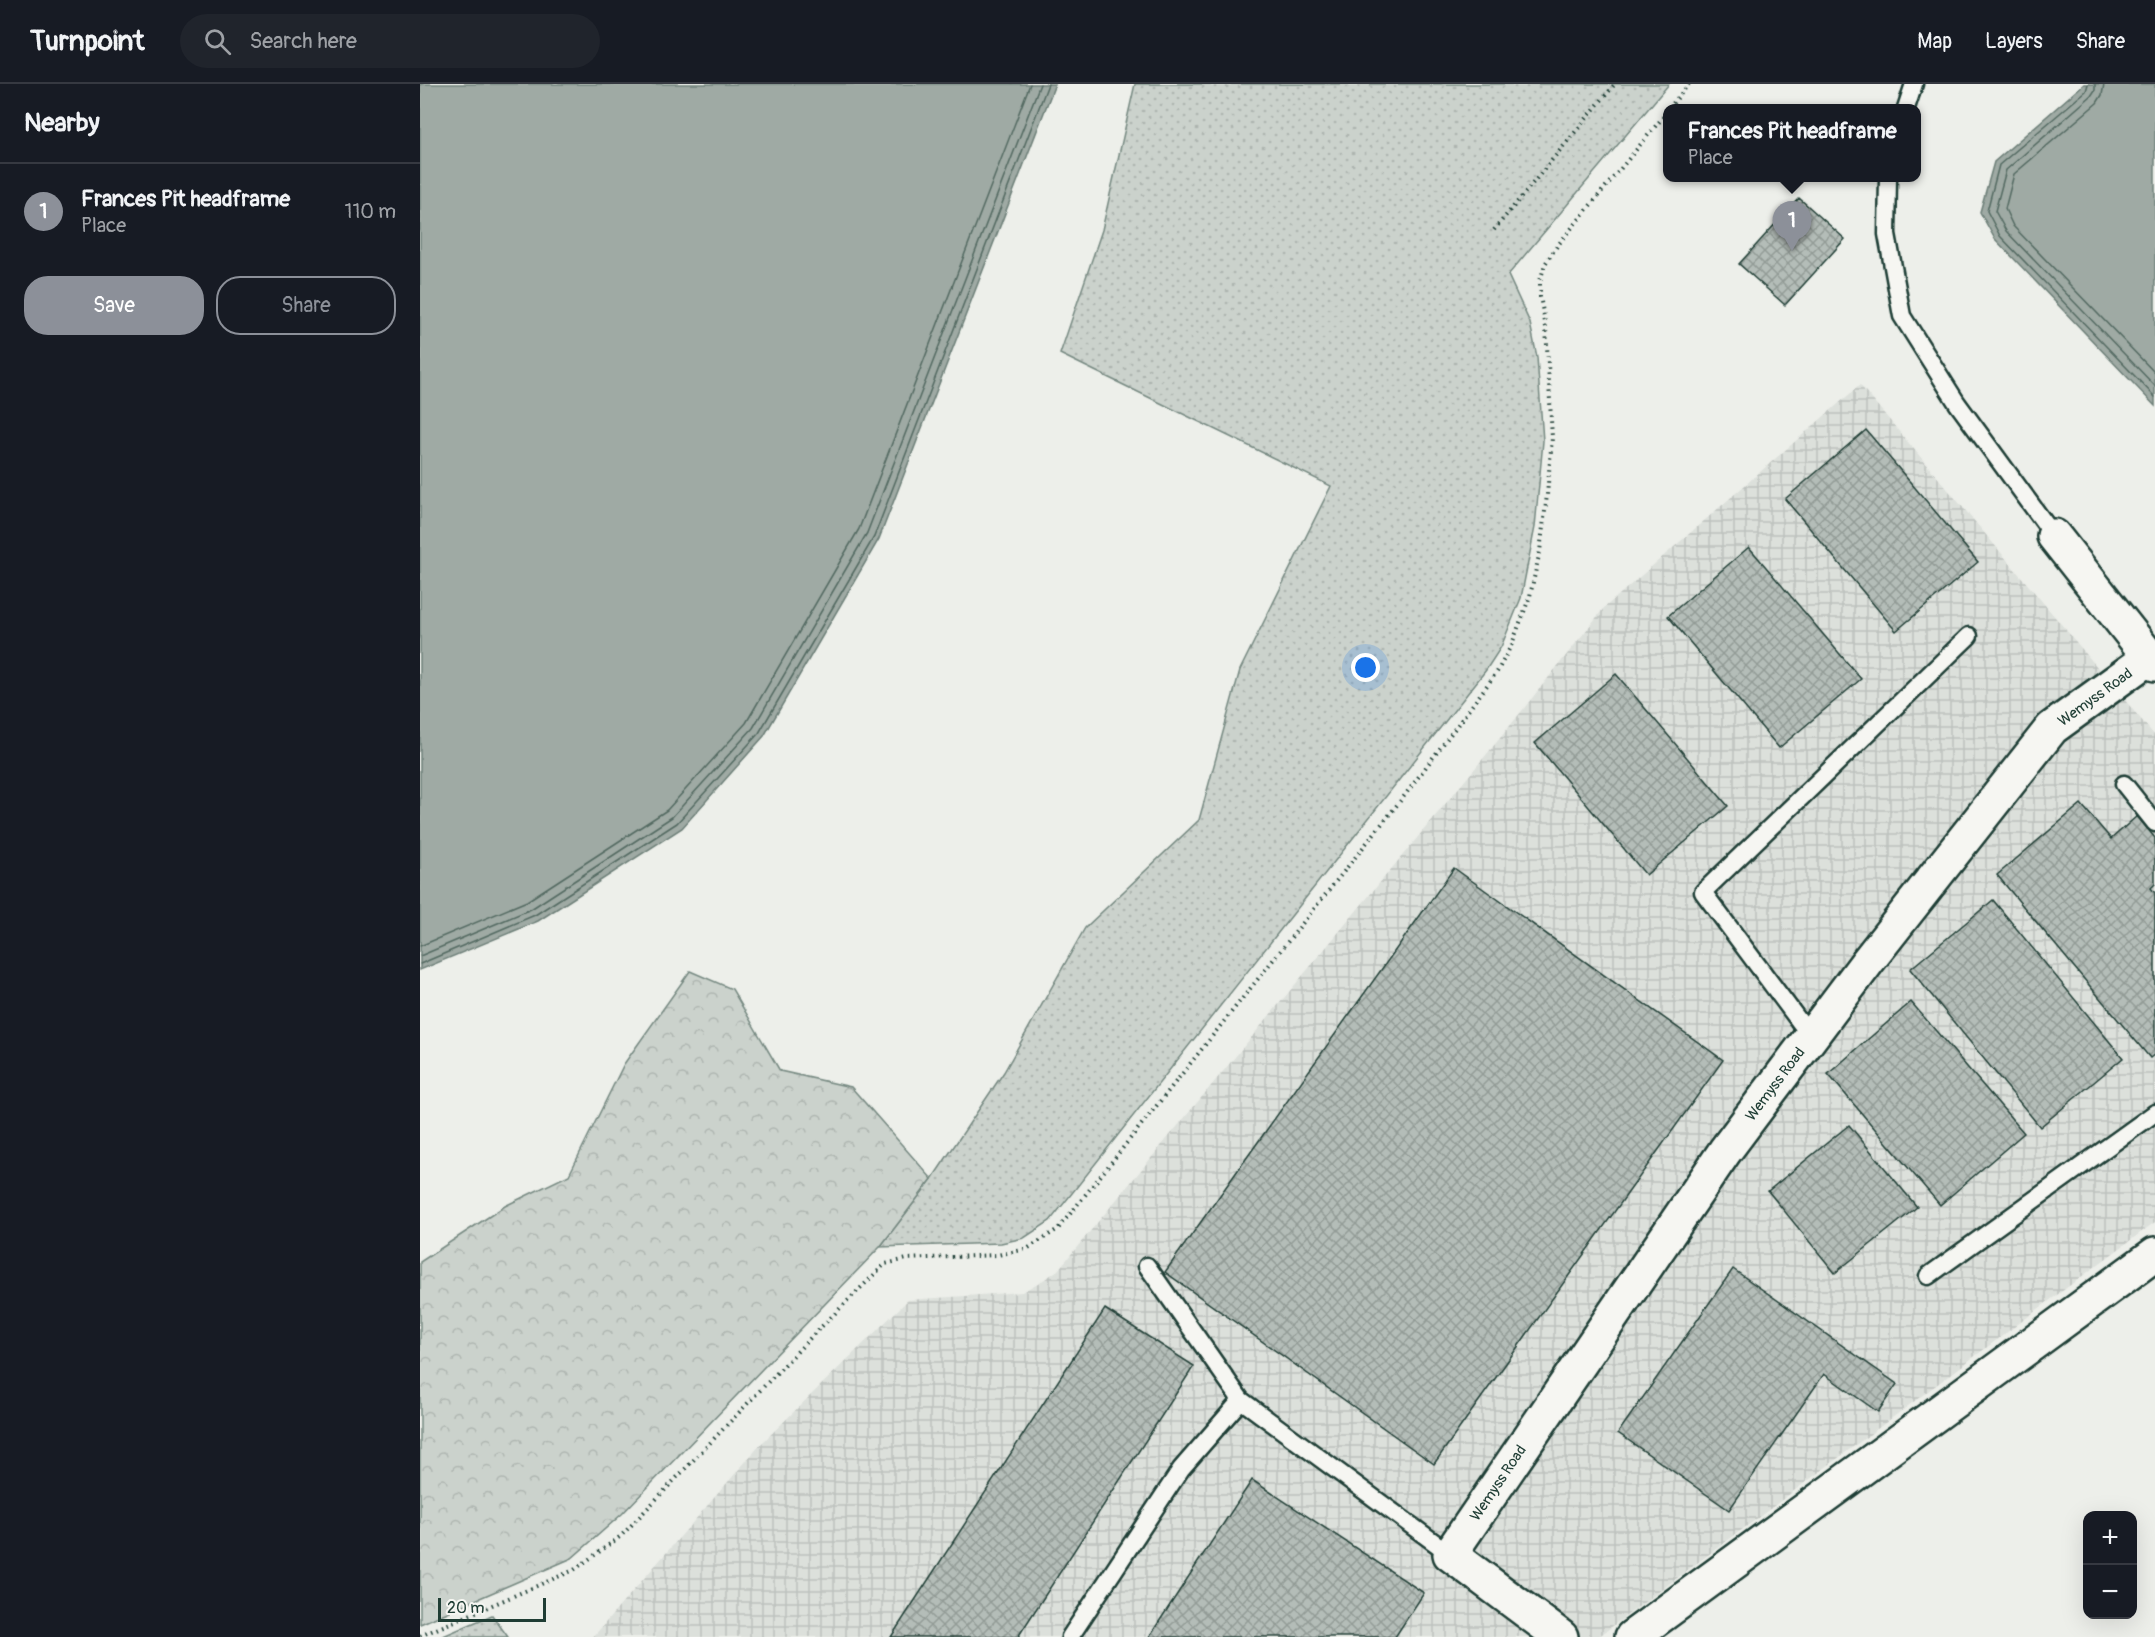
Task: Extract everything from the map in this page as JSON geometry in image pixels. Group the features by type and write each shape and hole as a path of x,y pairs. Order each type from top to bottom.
{"street":[{"path":"2054,536 2152,660"},
{"name":"Wemyss Road","path":"1450,1554 1725,1151 1868,961 2052,728 2152,660"},
{"path":"1632,1637 2155,1254"},
{"path":"1450,1554 1561,1637"}],"lane":[{"path":"1907,104 1914,84"},
{"path":"1888,182 1887,234 1902,316 1957,403 2054,536"},
{"path":"1811,1037 1703,892 1969,636"},
{"path":"2124,784 2155,823"},
{"path":"1928,1276 2155,1113"},
{"path":"1147,1266 1241,1400 1450,1554"},
{"path":"1070,1637 1181,1469 1241,1400"}],"path":[{"path":"1494,230 1615,84"},
{"path":"1673,104 1689,84"},
{"path":"420,1636 574,1570 621,1536 814,1334 885,1264 907,1259 998,1255 1027,1248 1058,1229 1066,1220 1405,795 1497,672 1512,644 1530,596 1540,551 1547,495 1552,438 1546,327 1540,297 1540,281 1545,264 1557,246 1663,116"}],"shaded area":[{"path":"1860,385 2155,736 2155,1222 1598,1637 593,1637 761,1444 908,1300 1022,1292 1058,1270 1501,737 1604,608"}],"green space":[{"path":"1135,84 1669,84 1508,275 1530,323 1537,357 1543,441 1535,527 1521,598 1501,647 1486,670 1050,1221 1024,1238 1001,1243 880,1247 932,1179 1004,1072 1085,928 1199,820 1240,670 1331,486 1060,354 1102,230"},
{"path":"690,971 732,989 780,1071 851,1087 932,1179 880,1247 622,1514 572,1558 420,1624 420,1262 505,1206 569,1175 624,1064"},
{"path":"492,1615 508,1637 441,1637"}],"water":[{"path":"420,84 1055,84 879,539 764,736 682,828 538,921 420,970"},
{"path":"2084,84 2155,84 2155,406 1995,239 1980,212 1994,162"}],"building":[{"path":"1799,198 1845,239 1785,305 1739,264"},
{"path":"1866,430 1978,562 1896,631 1785,499"},
{"path":"1749,547 1861,679 1779,748 1668,616"},
{"path":"1616,674 1728,806 1646,875 1535,743"},
{"path":"2081,804 2111,839 2137,816 2155,838 2155,884 2151,888 2155,893 2155,1054 2150,1058 1997,875"},
{"path":"1454,868 1723,1060 1434,1464 1165,1272"},
{"path":"1993,900 2123,1058 2040,1127 1910,969"},
{"path":"1911,1002 2024,1133 1940,1205 1828,1074"},
{"path":"1849,1125 1917,1207 1835,1273 1768,1191"},
{"path":"1733,1269 1897,1384 1878,1412 1824,1374 1729,1510 1618,1433"},
{"path":"1105,1309 1194,1366 1018,1637 891,1637"},
{"path":"1252,1480 1424,1593 1395,1637 1149,1637"}],"place":[{"name":"Frances Pit headframe","path":"1792,251"}]}
